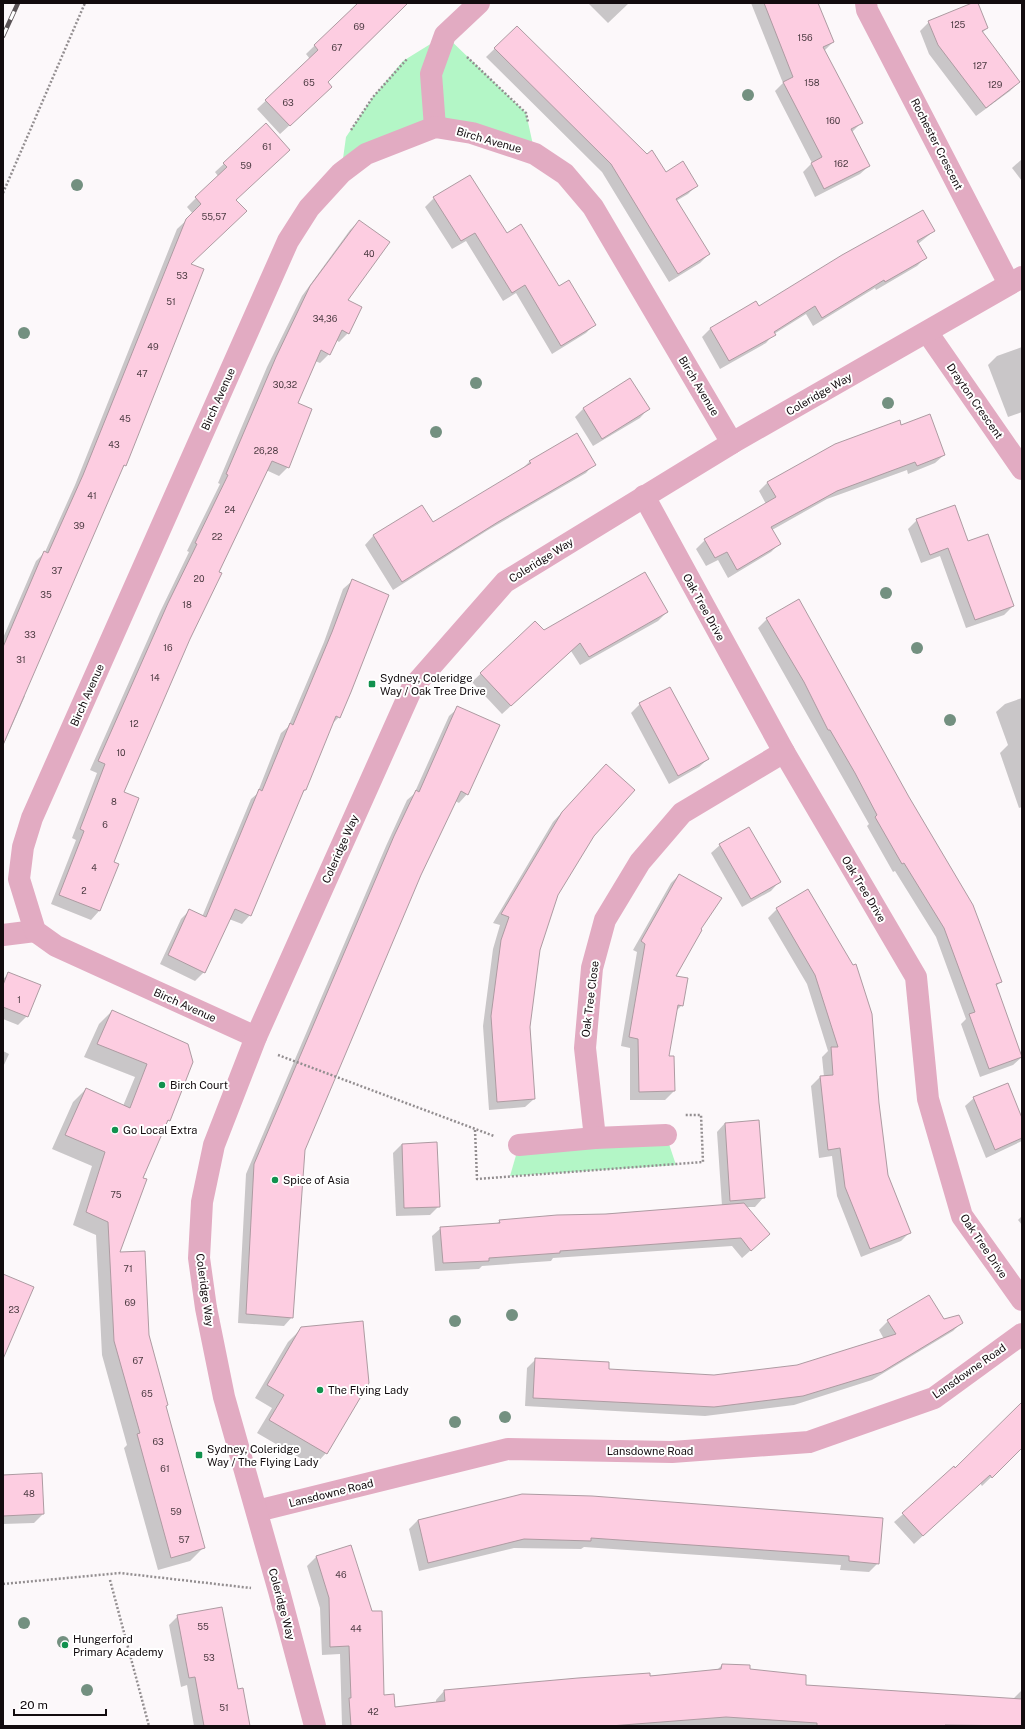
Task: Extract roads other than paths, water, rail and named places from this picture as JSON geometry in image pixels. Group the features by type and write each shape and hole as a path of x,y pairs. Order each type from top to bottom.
{"street":[{"path":"435,127 431,74 445,35 478,3"},
{"name":"Rochester Crescent","path":"866,3 867,10 1016,280"},
{"name":"Birch Avenue","path":"255,1042 56,946 35,931 19,879 23,847 32,818 288,241 309,208 341,173 366,154 435,127 472,133 535,154 565,174 593,207 732,443"},
{"name":"Coleridge Way","path":"314,1726 279,1591 224,1397 206,1308 199,1258 202,1202 214,1145 255,1042 412,688 505,582 732,443 1016,280"},
{"name":"Drayton Crescent","path":"927,332 1022,469"},
{"name":"Oak Tree Drive","path":"644,496 784,752 916,977 928,1100 962,1216 1022,1300"},
{"name":"Oak Tree Close","path":"595,1138 585,1048 592,968 605,920 640,862 682,813 784,752"},
{"path":"3,935 6,933 35,931"},
{"path":"519,1145 595,1138 666,1135"},
{"name":"Lansdowne Road","path":"257,1511 508,1449 672,1452 809,1442 934,1398 1022,1334"}],"railway":[{"path":"3,36 18,3"}],"place":[{"name":"Sydney, Coleridge Way / Oak Tree Drive","path":"372,684"},
{"name":"Birch Court","path":"162,1085"},
{"name":"Go Local Extra","path":"115,1130"},
{"name":"Spice of Asia","path":"275,1180"},
{"name":"The Flying Lady","path":"320,1390"},
{"name":"Sydney, Coleridge Way / The Flying Lady","path":"199,1455"},
{"name":"Hungerford Primary Academy","path":"65,1645"}]}
